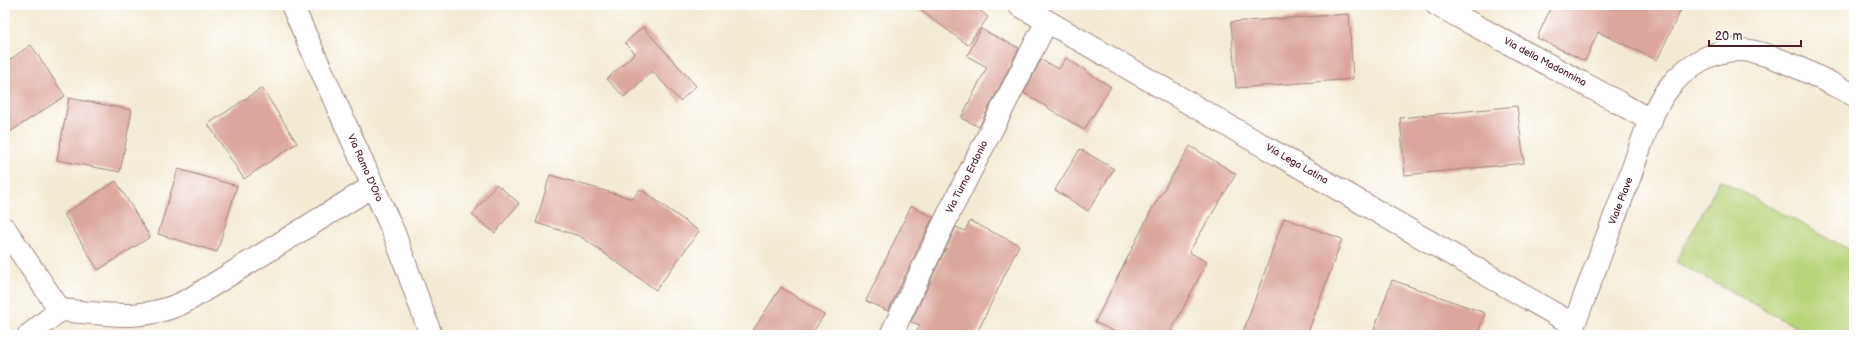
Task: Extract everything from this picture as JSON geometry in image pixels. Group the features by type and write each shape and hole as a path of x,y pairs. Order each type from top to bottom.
{"street":[{"name":"Via Ramo D'Oro","path":"292,5 394,233 431,335"},
{"name":"Via Lega Latina","path":"1019,5 1572,330"},
{"name":"Via della Madonnina","path":"1437,5 1651,121"},
{"name":"Via Turno Erdonio","path":"891,335 950,211 1047,21"},
{"name":"Viale Piave","path":"1572,330 1651,121 1670,86 1694,63 1724,51 1740,50 1760,54 1782,62 1854,95"},
{"path":"28,335 60,310 131,316 145,315 170,309 190,299 373,186"},
{"path":"5,229 60,310"}],"green space":[{"path":"1720,180 1854,252 1854,322 1847,335 1811,335 1676,262"}],"building":[{"path":"913,5 973,5 988,17 968,45"},
{"path":"1552,5 1683,5 1657,60 1598,32 1585,61 1537,38"},
{"path":"1349,14 1353,79 1236,88 1231,22"},
{"path":"643,27 696,86 680,101 652,71 624,97 607,79 635,53 625,43"},
{"path":"981,29 1019,48 979,127 961,118 987,67 967,56"},
{"path":"31,45 65,96 5,135 5,63"},
{"path":"1066,58 1111,87 1084,130 1024,93 1041,60 1059,69"},
{"path":"262,88 297,143 244,179 208,124"},
{"path":"69,98 132,110 120,172 57,160"},
{"path":"1517,106 1524,163 1405,175 1400,118"},
{"path":"1190,146 1236,174 1189,252 1207,262 1169,335 1121,335 1095,322 1151,211"},
{"path":"1080,149 1114,169 1088,211 1055,190"},
{"path":"178,169 237,186 217,252 158,234"},
{"path":"550,175 633,199 640,189 699,231 656,290 580,236 536,223"},
{"path":"116,181 150,237 98,270 64,214"},
{"path":"496,184 519,203 495,233 472,215"},
{"path":"911,206 933,217 888,311 866,301"},
{"path":"1284,218 1342,239 1307,335 1242,335"},
{"path":"970,221 1019,245 976,335 915,335 920,325 911,322 956,227 965,231"},
{"path":"1392,280 1485,313 1477,335 1372,335"},
{"path":"781,287 824,315 811,335 750,335"}]}
